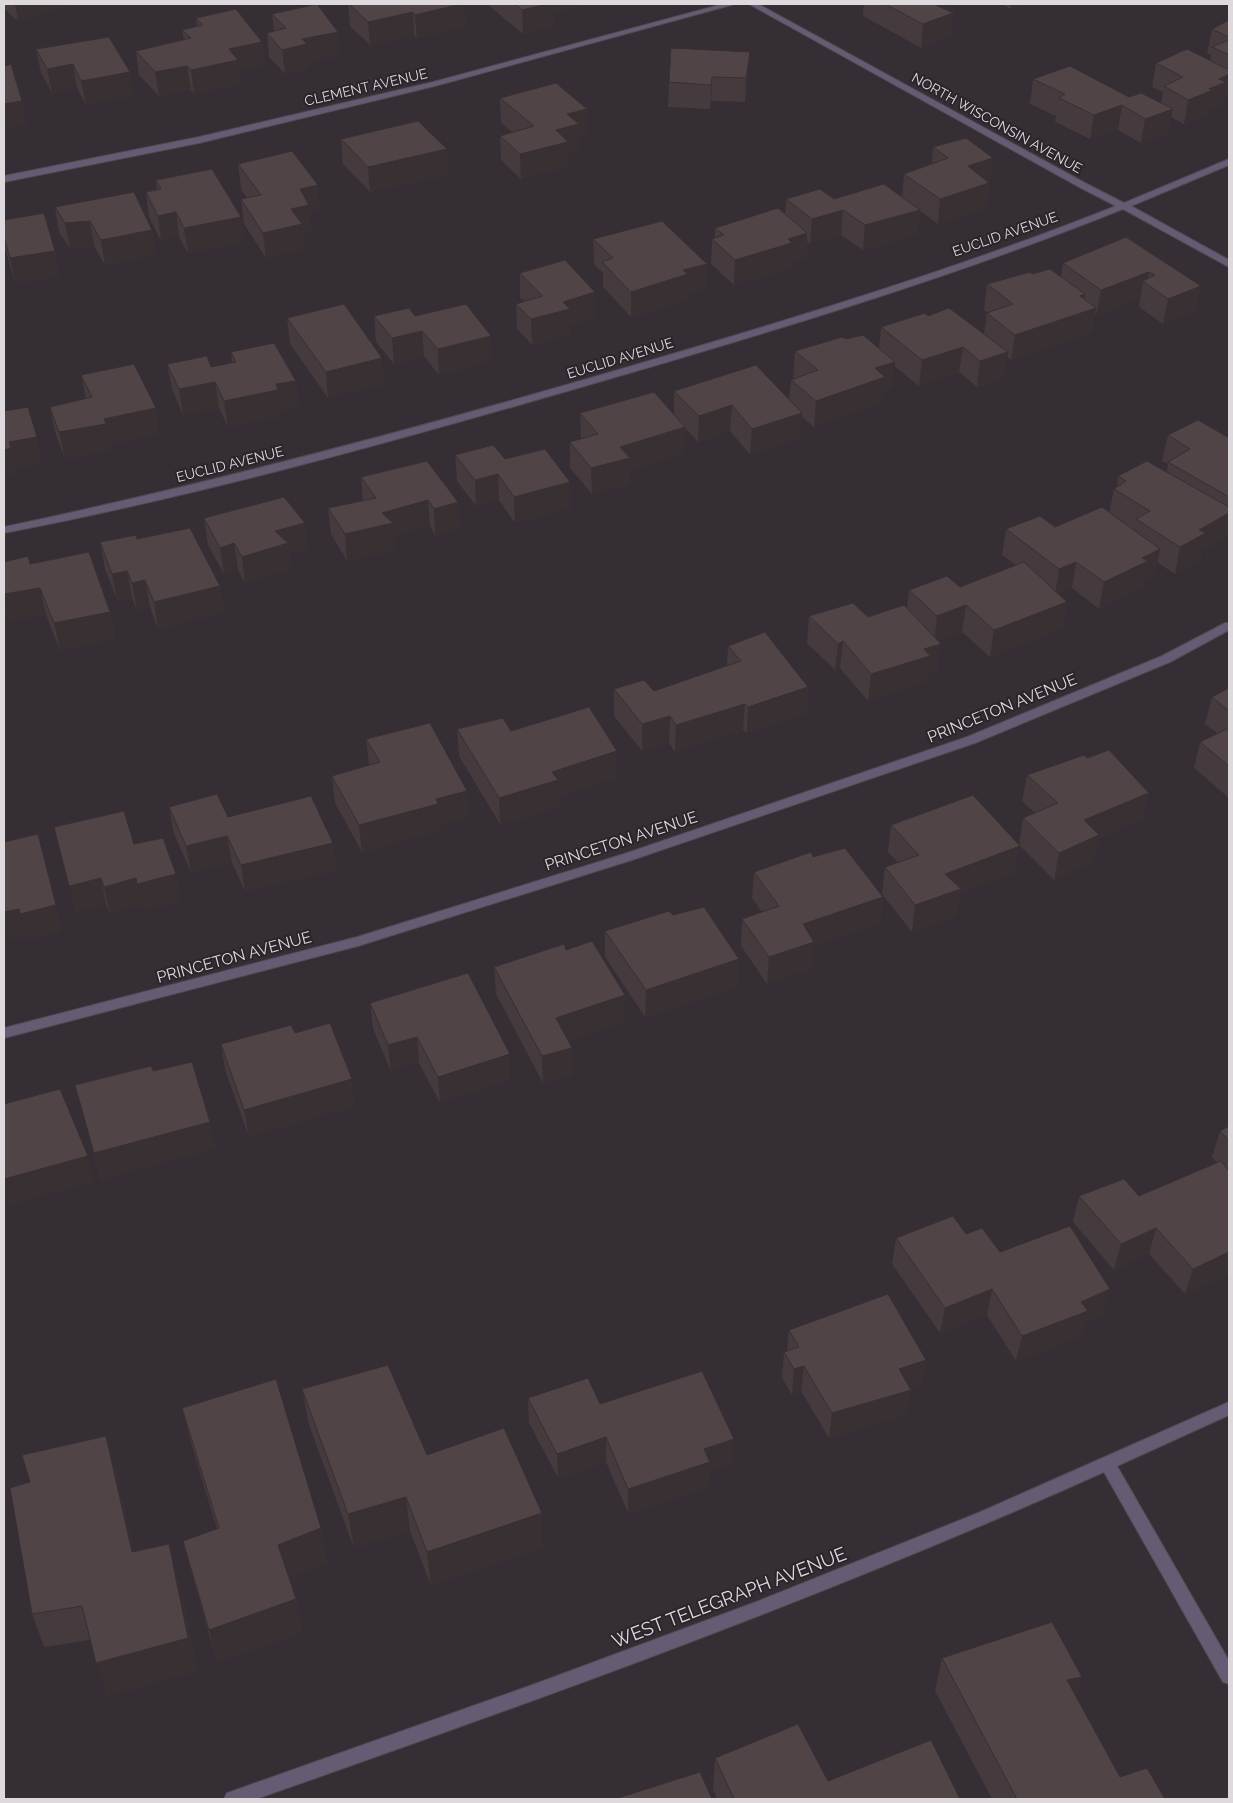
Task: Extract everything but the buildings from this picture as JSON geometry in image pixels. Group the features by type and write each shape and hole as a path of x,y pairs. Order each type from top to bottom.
{"street":[{"name":"CLEMENT AVENUE","path":"4,179 199,140 435,84 731,4"},
{"name":"NORTH WISCONSIN AVENUE","path":"753,4 1229,264"},
{"name":"EUCLID AVENUE","path":"4,530 197,487 511,406 806,317 1040,238 1124,206 1229,162"},
{"name":"PRINCETON AVENUE","path":"4,1033 358,941 628,857 971,740 1166,659 1229,626"},
{"name":"WEST TELEGRAPH AVENUE","path":"233,1799 508,1703 825,1583 1108,1464 1229,1408"},
{"path":"1108,1464 1229,1676"}]}
